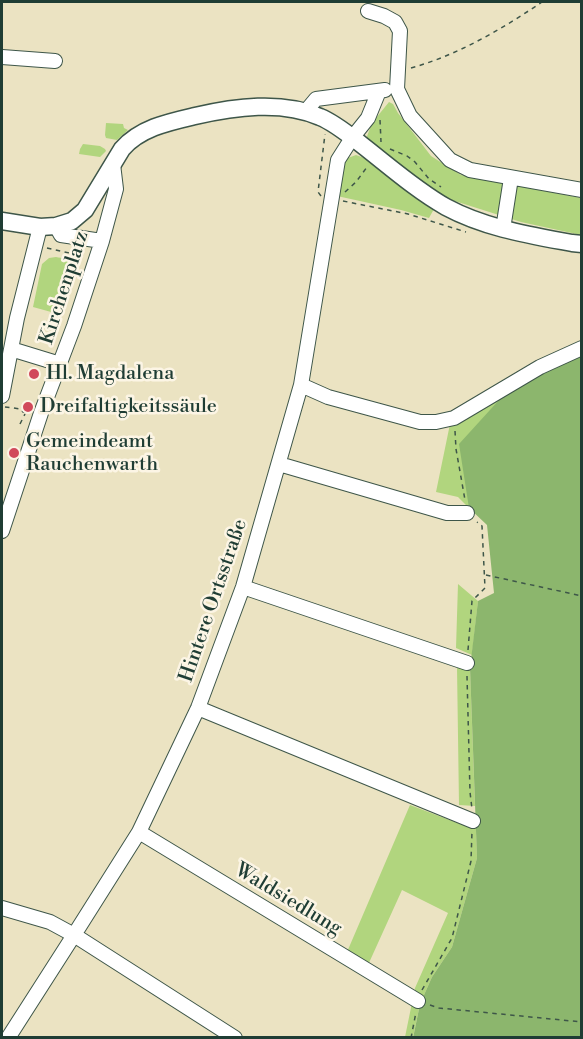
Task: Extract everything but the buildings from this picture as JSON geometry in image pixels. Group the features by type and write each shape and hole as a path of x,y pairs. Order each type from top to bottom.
{"main road":[{"path":"2,221 48,227 72,221 85,210 128,142 149,129 169,122 225,110 256,107 306,111 323,118 416,186 446,206 472,219 503,229 582,244"}],"street":[{"path":"368,12 384,16 395,22 400,31 397,89 410,116 450,160 470,170 582,190"},
{"path":"2,57 55,61"},
{"path":"306,111 316,99 397,89"},
{"name":"Hintere Ortsstraße","path":"8,1038 139,832 198,708 243,587 301,384 338,160 368,118 379,91"},
{"name":"Kirchenplatz","path":"2,531 102,241 116,189 113,164"},
{"path":"503,229 511,178"},
{"path":"48,227 62,235 102,241"},
{"name":"Kirchenplatz","path":"2,396 17,318 35,246 48,227"},
{"path":"11,348 60,364"},
{"path":"301,384 328,397 420,422 436,422 454,418 540,367 582,348"},
{"path":"279,464 447,513 467,513"},
{"path":"2,487 16,489"},
{"path":"243,587 467,663"},
{"path":"198,708 473,821"},
{"name":"Waldsiedlung","path":"139,832 418,1001"},
{"path":"2,908 50,922 75,935 235,1038"}],"path":[{"path":"399,71 435,61 514,21 542,2"},
{"path":"380,117 381,147 407,156 429,179 448,192"},
{"path":"324,131 318,192 320,196 340,200 342,194 356,182 376,156"},
{"path":"35,246 96,259"},
{"path":"21,408 25,402 33,406"},
{"path":"2,407 21,408 26,414"},
{"path":"20,424 26,414 30,413"},
{"path":"411,1038 423,986 452,938 471,861 473,821 470,792 467,663 472,601 485,588 485,575 482,526 467,513 456,448 454,418"},
{"path":"485,575 582,596"},
{"path":"418,1001 439,1008 582,1022"}],"green space":[{"path":"389,102 393,104 431,156 461,175 581,198 581,235 521,222 442,197 366,139 372,123"},
{"path":"106,123 123,124 128,130 117,140 106,138"},
{"path":"83,144 100,146 106,151 100,157 79,154"},
{"path":"356,155 367,159 434,209 429,218 337,196 345,159"},
{"path":"56,257 70,261 75,268 74,281 62,315 33,307 42,264 49,258"},
{"path":"581,353 581,1037 413,1038 420,1004 432,977 452,947 477,858 470,668 478,601 494,593 487,525 469,508 459,444 510,388"},
{"path":"510,388 469,508 458,497 436,492 450,424"},
{"path":"458,584 478,601 472,655 456,648"},
{"path":"457,667 470,668 475,806 459,805"},
{"path":"410,805 476,828 477,858 452,947 432,977 420,1004 413,1037 405,1037 415,988 448,913 402,890 368,965 347,952"}],"place":[{"name":"Hl. Magdalena","path":"34,374"},
{"name":"Dreifaltigkeitssäule","path":"28,407"},
{"name":"Gemeindeamt Rauchenwarth","path":"14,453"}]}
